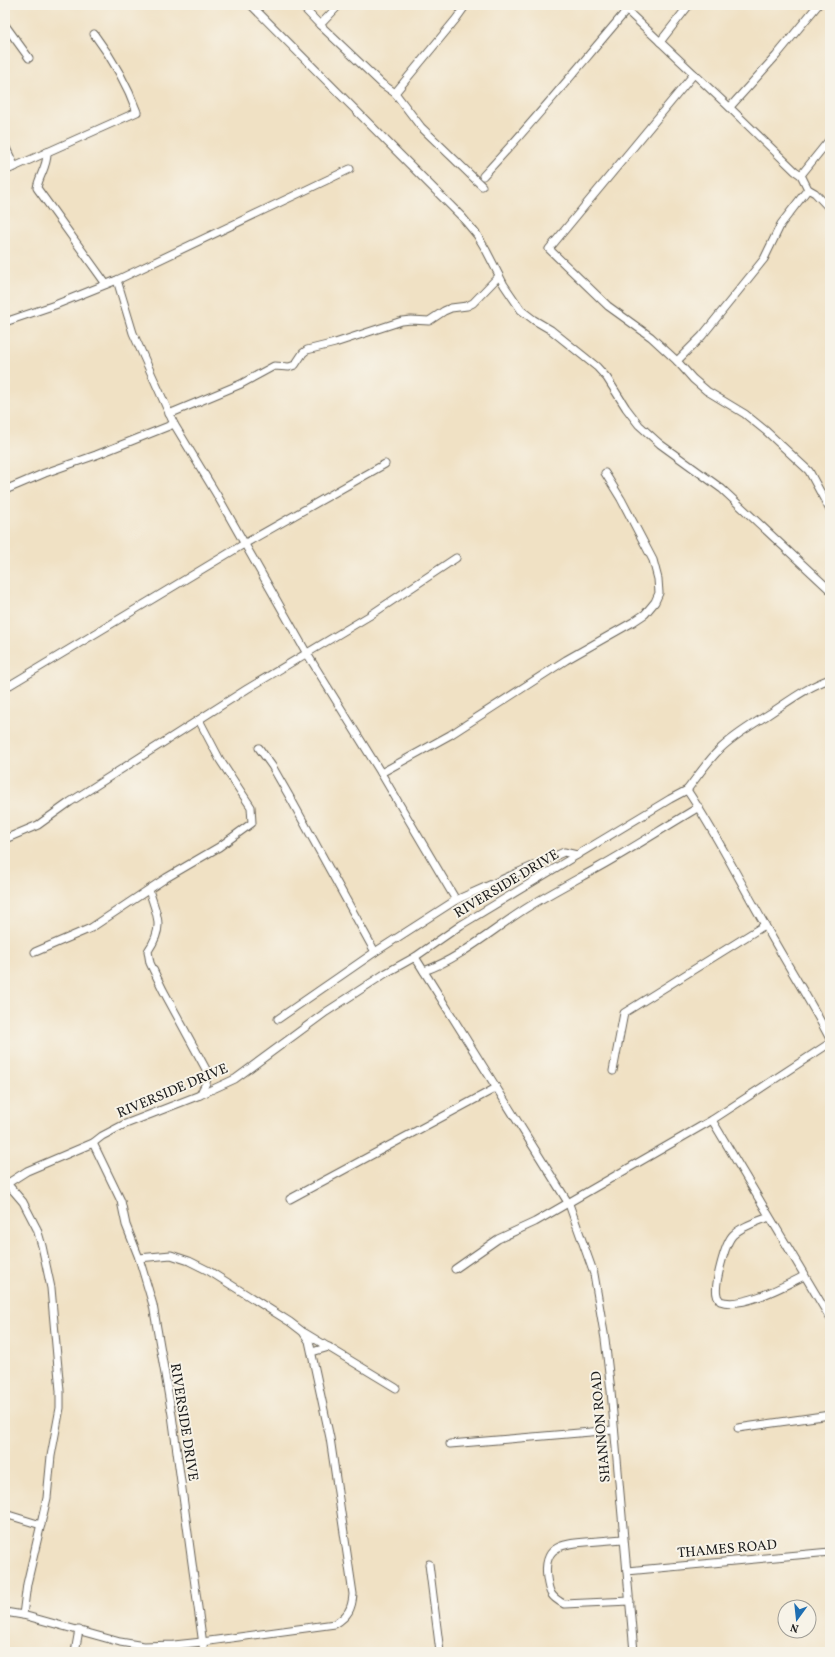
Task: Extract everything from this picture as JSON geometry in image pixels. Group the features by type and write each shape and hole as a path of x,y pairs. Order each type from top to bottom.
{"street":[{"path":"251,5 462,217 477,234 512,299 521,310 551,330 603,372 639,425 660,444 722,490 830,590"},
{"path":"302,5 320,25 382,84 394,93 421,127 482,186"},
{"path":"320,25 339,5"},
{"path":"394,93 466,5"},
{"path":"622,5 795,171 801,175 808,189 815,193 830,209"},
{"path":"660,42 689,5"},
{"path":"730,107 776,56 818,5"},
{"path":"483,176 522,134 554,94 627,10"},
{"path":"5,25 29,58"},
{"path":"5,171 137,112 131,96 110,56 94,34"},
{"path":"694,74 550,249 608,306 651,337 677,361 693,379 707,391 745,414 766,431 809,471 830,510"},
{"path":"801,175 830,139"},
{"path":"5,146 16,167"},
{"path":"47,152 46,165 38,181 37,188 106,284"},
{"path":"5,322 117,280 350,169"},
{"path":"677,361 702,336 764,259 781,224 808,189"},
{"path":"169,414 241,384 274,366 295,365 303,353 307,350 335,344 402,321 429,321 451,308 473,304 499,276"},
{"path":"117,280 133,333 174,424 204,473 306,652 381,773 456,900"},
{"path":"5,490 45,473 96,455 174,424"},
{"path":"5,688 244,544 385,464"},
{"path":"381,773 450,735 566,660 645,614 655,602 659,593 658,579 653,560 605,473"},
{"path":"5,839 38,825 70,802 306,652 369,616 456,558"},
{"path":"830,679 815,684 743,730 720,749 702,769 687,790 764,925 815,1009 830,1039"},
{"path":"35,952 91,928 148,890 219,847 252,822 251,807 220,760 199,720"},
{"path":"259,748 272,766 292,800 375,952"},
{"name":"RIVERSIDE DRIVE","path":"6,1183 27,1171 93,1143 102,1136 123,1125 200,1095 234,1079 326,1012 386,973 415,957 461,925 687,790"},
{"path":"424,971 455,956 567,883 600,867 698,807"},
{"path":"278,1019 375,952 456,900 564,852 578,855"},
{"path":"148,890 160,926 156,940 148,951 150,963 162,990 208,1073 206,1083 200,1095"},
{"path":"613,1071 624,1013 764,925"},
{"name":"SHANNON ROAD","path":"415,957 568,1204 594,1274 605,1339 634,1652"},
{"path":"455,1269 498,1239 535,1222 568,1204 712,1120 830,1043"},
{"path":"290,1199 496,1088"},
{"path":"712,1120 830,1318"},
{"name":"RIVERSIDE DRIVE","path":"93,1143 121,1201 126,1225 139,1258 153,1306 172,1415 204,1652"},
{"path":"6,1183 23,1202 37,1229 42,1246 50,1288 60,1391 60,1408 51,1456 47,1498 27,1584 23,1615"},
{"path":"769,1216 732,1235 724,1250 719,1276 717,1294 720,1301 726,1303 756,1297 804,1276"},
{"path":"139,1258 171,1255 189,1261 209,1271 290,1322 303,1332 396,1388"},
{"path":"5,1612 23,1615 120,1642 144,1646 202,1642 335,1624 345,1618 352,1604 353,1594 330,1438 312,1352 309,1341 303,1332"},
{"path":"312,1352 329,1348"},
{"path":"738,1428 830,1415"},
{"path":"450,1444 614,1430"},
{"path":"5,1514 41,1526"},
{"path":"623,1539 566,1544 554,1550 549,1556 545,1565 549,1592 555,1599 564,1604 630,1601"},
{"name":"THAMES ROAD","path":"627,1571 830,1552"},
{"path":"429,1564 440,1652"},
{"path":"75,1652 79,1630"}]}
